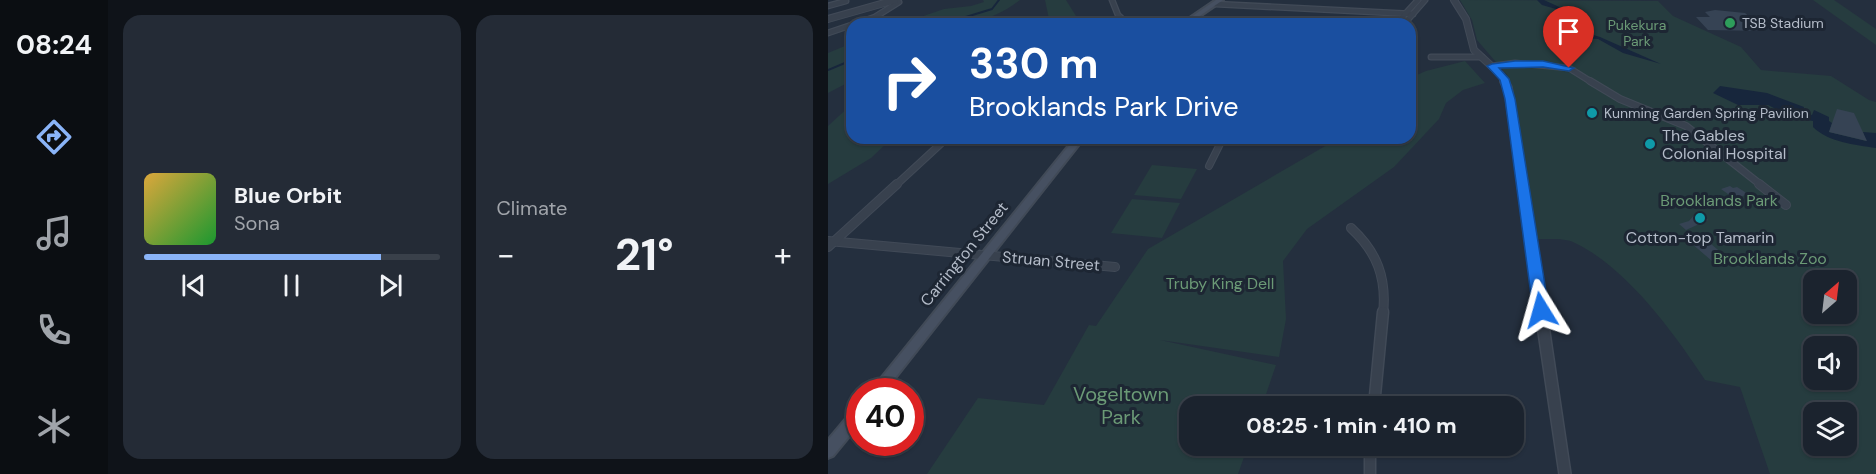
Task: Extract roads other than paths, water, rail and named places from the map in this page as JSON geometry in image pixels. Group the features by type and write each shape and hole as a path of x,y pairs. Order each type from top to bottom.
{"main road":[{"path":"1193,18 1218,2"},
{"name":"Carrington Street","path":"887,378 1075,144"},
{"path":"828,451 846,429"}],"street":[{"path":"828,19 895,0 899,2 886,11 868,18"},
{"path":"1112,0 1121,18"},
{"path":"1401,18 1418,0"},
{"path":"1409,18 1425,0"},
{"path":"1454,0 1466,19 1471,44 1504,79 1510,99 1565,474"},
{"path":"828,6 846,1"},
{"path":"1218,2 1413,14"},
{"path":"828,33 846,26"},
{"path":"1431,57 1482,57"},
{"path":"1492,66 1515,63 1561,66 1576,72 1620,99 1686,126 1786,205"},
{"path":"830,244 941,144"},
{"path":"1209,166 1220,144"},
{"path":"1351,228 1374,251 1381,266 1385,296 1375,396"},
{"name":"Struan Street","path":"830,244 1115,267"},
{"path":"1370,456 1370,474"}],"water":[{"path":"1537,0 1544,0 1568,11 1579,29 1584,32 1661,64 1623,53 1598,39 1580,38 1563,11 1542,5"},
{"path":"1720,86 1767,93 1804,107 1803,113 1812,115 1814,110 1829,117 1832,123 1829,132 1866,141 1863,132 1876,133 1876,148 1851,144 1826,136 1813,127 1813,121 1793,118 1768,105 1738,105 1713,93"}],"waterway":[{"path":"963,18 992,9 999,0"},
{"path":"828,70 846,62"}],"place":[{"name":"TSB Stadium","path":"1730,23"},
{"name":"Kunming Garden Spring Pavilion","path":"1592,113"},
{"name":"The Gables Colonial Hospital","path":"1650,144"},
{"name":"Cotton-top Tamarin","path":"1700,218"}],"park label":[{"name":"Pukekura Park","path":"1637,34"},
{"name":"Brooklands Park","path":"1719,200"},
{"name":"Brooklands Zoo","path":"1770,258"},
{"name":"Truby King Dell","path":"1220,283"},
{"name":"Vogeltown Park","path":"1121,406"}]}
